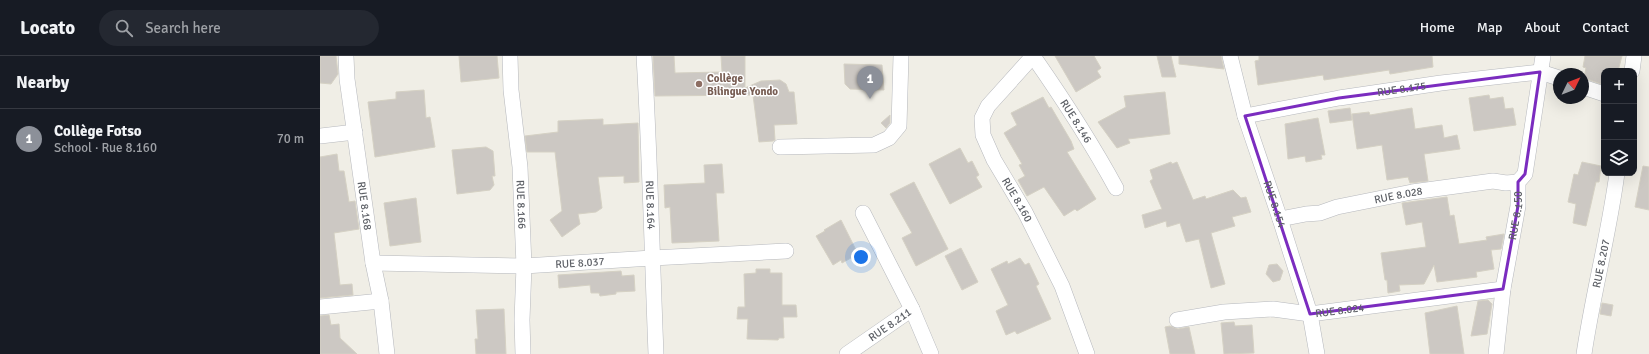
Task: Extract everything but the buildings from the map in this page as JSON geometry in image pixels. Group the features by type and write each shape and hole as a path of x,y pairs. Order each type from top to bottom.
{"street":[{"name":"RUE 8.168","path":"346,56 347,79 373,263 381,301 387,354"},
{"name":"RUE 8.166","path":"510,56 511,90 520,167 524,266 522,320 523,354"},
{"name":"RUE 8.164","path":"644,56 650,154 656,354"},
{"path":"780,147 874,144 889,138 899,126 901,56"},
{"name":"RUE 8.146","path":"1033,56 1058,91 1098,155 1116,188"},
{"name":"RUE 8.160","path":"1033,56 988,106 982,118 983,135 994,160 1025,212 1062,286 1087,354"},
{"name":"RUE 8.154","path":"1230,56 1245,116 1310,314 1317,354"},
{"name":"RUE 8.150","path":"1496,354 1503,289 1518,206 1518,182 1525,174 1543,56"},
{"path":"1632,68 1634,56"},
{"name":"RUE 8.175","path":"1245,116 1347,97 1441,83 1540,72 1553,76"},
{"path":"1589,89 1601,93"},
{"path":"320,136 355,132"},
{"name":"RUE 8.207","path":"1584,354 1612,208 1617,176"},
{"name":"RUE 8.028","path":"1280,219 1320,213 1337,207 1412,192 1493,181 1506,183 1518,182"},
{"path":"862,213 912,309"},
{"name":"RUE 8.037","path":"373,263 524,266 786,251"},
{"name":"RUE 8.024","path":"1177,320 1224,312 1274,309 1310,314 1503,289"},
{"path":"320,307 381,301"},
{"name":"RUE 8.211","path":"847,354 912,309 931,354"}],"highlighted area":[{"path":"1540,72 1525,174 1518,182 1518,206 1503,289 1310,314 1245,116 1339,98"}],"place":[{"name":"Collège Bilingue Yondo","path":"699,84"},
{"name":"Collège Fotso","path":"870,99"}]}
